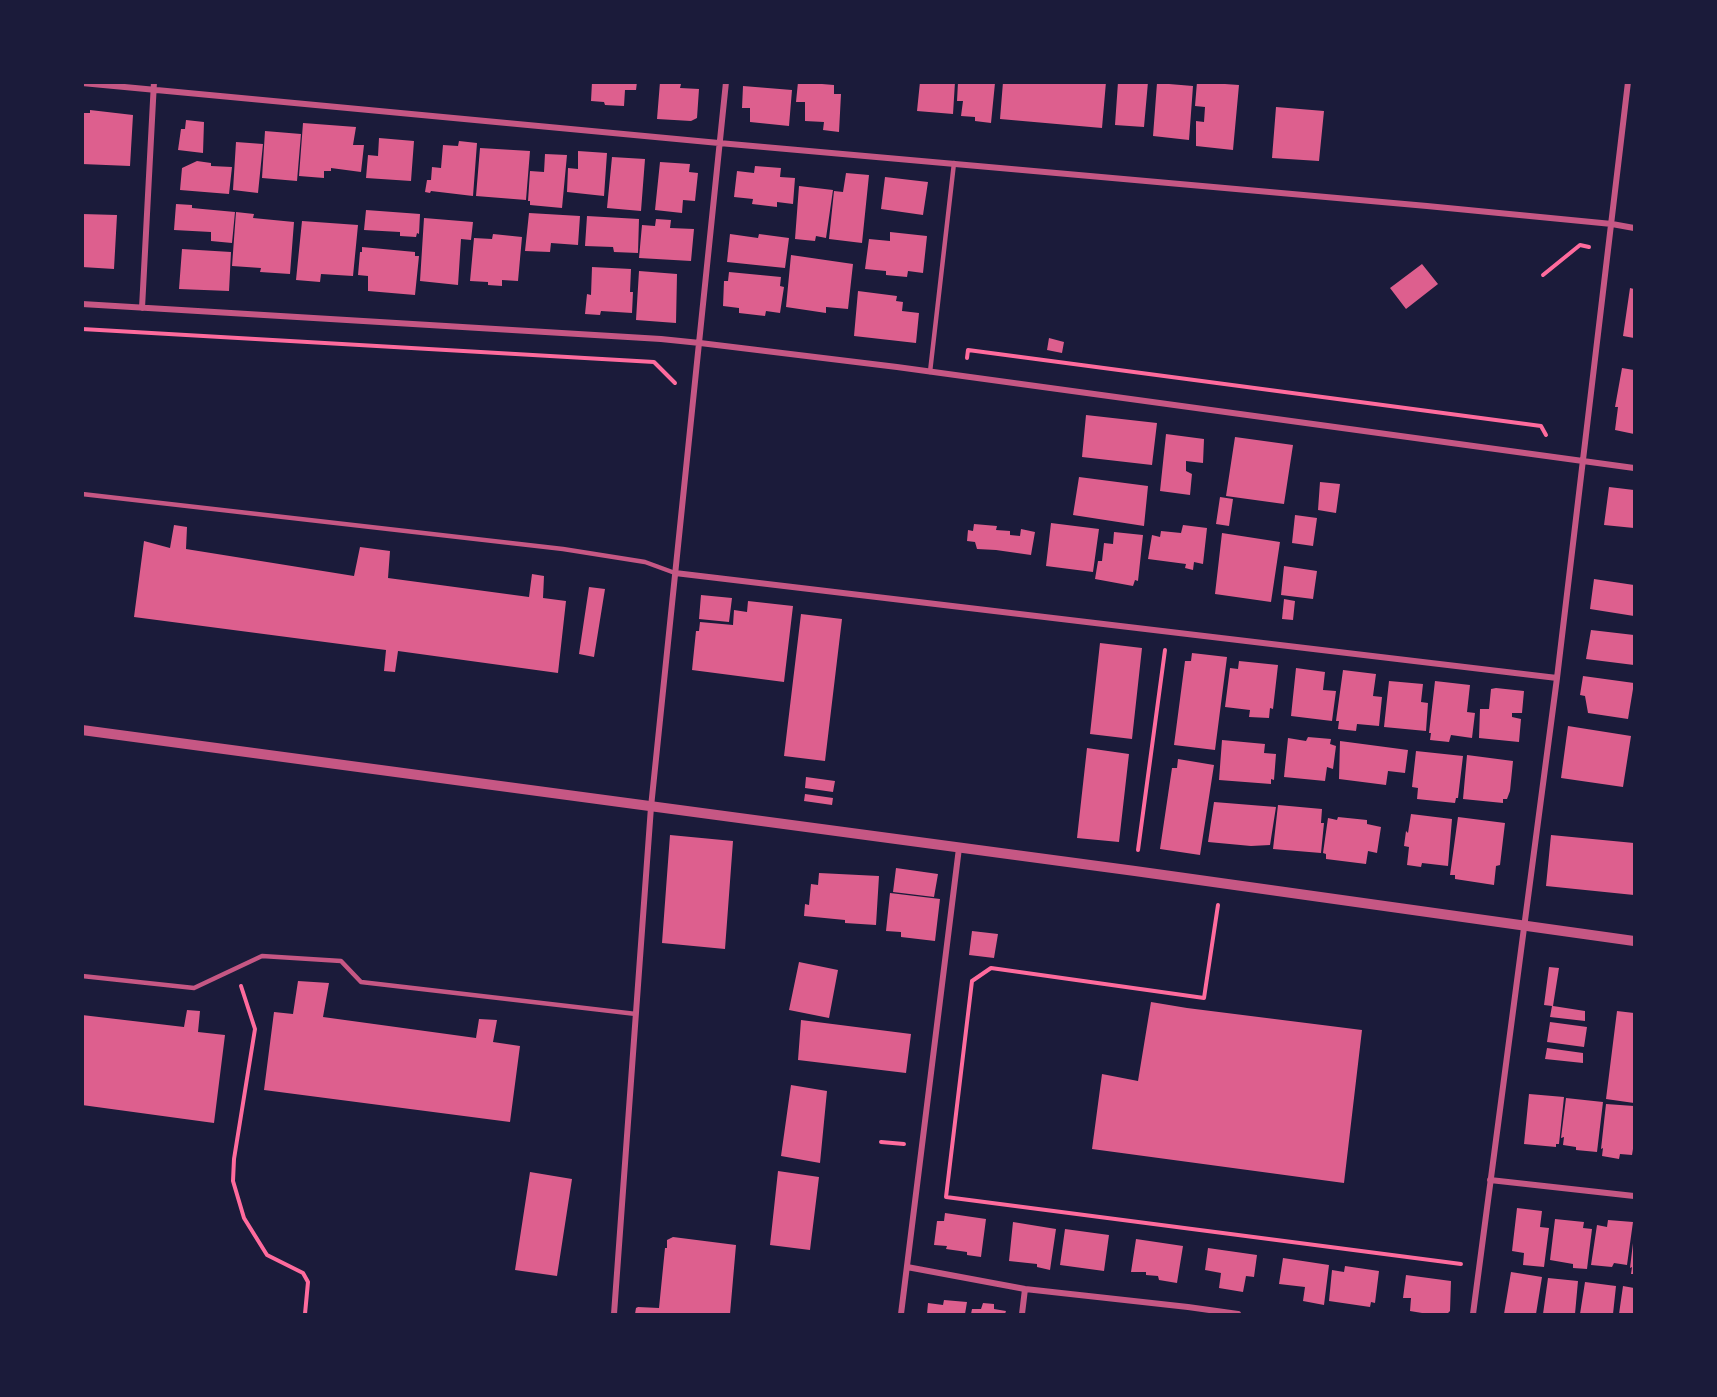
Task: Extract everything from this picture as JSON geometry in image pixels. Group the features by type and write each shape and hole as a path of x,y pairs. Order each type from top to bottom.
{"street":[{"path":"142,308 154,82"},
{"path":"614,1314 651,807 726,82"},
{"path":"1473,1314 1557,678 1628,82"},
{"path":"82,83 1612,224 1635,228"},
{"path":"82,304 661,339 930,372 1635,468"},
{"path":"675,573 1557,678"},
{"path":"82,730 1135,871 1635,941"},
{"path":"902,1314 959,848"},
{"path":"1490,1180 1635,1196"},
{"path":"907,1267 1025,1289 1238,1314"},
{"path":"1022,1314 1025,1289"}],"lane":[{"path":"930,372 954,163"},
{"path":"82,494 563,549 645,562 675,573"},
{"path":"82,976 194,988 262,956 341,962 361,982 636,1014"}],"path":[{"path":"1543,275 1580,245"},
{"path":"82,329 654,362 675,381 674,393"},
{"path":"965,377 968,350 1541,426"},
{"path":"1135,871 1167,631"},
{"path":"1218,904 1204,998 991,968 972,981 946,1197 1479,1267"},
{"path":"235,968 255,1029 234,1159 233,1181 244,1218 267,1255 303,1273 308,1282 305,1314"}],"building":[{"path":"592,82 637,82 636,90 625,90 624,106 605,105 604,102 591,101"},
{"path":"660,82 681,84 680,88 699,89 697,118 691,121 657,119"},
{"path":"798,82 834,85 834,94 841,94 839,132 823,130 824,122 805,121 805,102 796,102"},
{"path":"920,82 955,82 953,114 917,111"},
{"path":"958,82 995,83 991,123 975,121 975,117 961,116 963,101 957,101"},
{"path":"1003,82 1106,82 1102,128 1000,119"},
{"path":"1118,82 1148,82 1144,127 1115,125"},
{"path":"1197,82 1239,85 1233,150 1196,146 1196,121 1204,122 1205,107 1195,106"},
{"path":"1157,83 1193,86 1189,140 1153,136"},
{"path":"743,86 792,90 789,126 750,122 750,108 742,108"},
{"path":"1276,107 1324,111 1319,161 1272,158"},
{"path":"90,110 133,115 130,166 82,164 82,113 90,113"},
{"path":"186,120 204,122 203,153 178,150 181,129 185,129"},
{"path":"303,123 356,127 353,145 364,145 361,172 331,168 331,171 324,171 324,178 299,176"},
{"path":"265,131 301,134 297,181 262,178"},
{"path":"379,138 414,141 411,181 366,178 368,155 378,156"},
{"path":"459,141 477,143 473,196 425,192 427,180 431,180 432,167 441,168 443,145 458,146"},
{"path":"236,142 263,144 258,193 233,190"},
{"path":"480,148 530,151 526,200 476,196"},
{"path":"578,151 607,153 604,196 567,192 568,168 578,169"},
{"path":"545,154 567,155 562,208 530,205 528,201 530,171 544,172"},
{"path":"612,157 645,159 641,211 607,208"},
{"path":"197,161 211,163 211,166 232,167 229,194 180,190 182,168"},
{"path":"660,162 690,164 689,172 698,173 695,201 683,200 682,213 655,210"},
{"path":"755,166 781,168 780,177 795,178 793,204 777,202 777,207 752,204 753,199 734,197 737,171 754,173"},
{"path":"846,173 869,175 862,243 829,239 834,191 843,192"},
{"path":"885,177 928,182 923,215 881,209"},
{"path":"799,186 833,190 826,238 816,236 815,241 795,239"},
{"path":"176,204 192,205 192,208 235,212 232,243 211,241 211,232 174,230"},
{"path":"366,210 420,214 419,234 417,233 416,237 400,236 400,232 364,230"},
{"path":"236,212 254,214 253,218 294,222 290,274 260,272 261,268 232,266"},
{"path":"529,213 580,216 578,245 551,243 550,252 525,251"},
{"path":"82,214 117,215 114,269 82,267"},
{"path":"587,216 639,219 638,253 614,252 613,247 585,246"},
{"path":"424,218 473,222 471,240 461,239 458,285 420,281"},
{"path":"656,219 671,220 670,228 694,229 691,261 639,258 642,225 655,226"},
{"path":"302,221 358,225 353,276 321,274 320,282 296,280"},
{"path":"890,232 927,236 923,273 908,271 907,277 886,275 886,271 865,269 869,239 890,241"},
{"path":"493,234 522,237 518,281 502,280 502,286 470,281 474,238 492,239"},
{"path":"730,234 758,238 759,234 789,238 785,268 727,262"},
{"path":"362,247 415,252 415,256 419,256 415,295 368,291 368,276 358,275"},
{"path":"182,249 231,252 229,291 179,289"},
{"path":"791,255 853,264 848,309 826,307 826,313 786,307"},
{"path":"1422,264 1438,284 1406,309 1390,288"},
{"path":"592,267 631,269 632,313 601,311 600,315 585,314 587,294 591,295"},
{"path":"639,271 677,274 676,323 636,320"},
{"path":"729,272 781,277 780,286 784,287 780,313 766,311 765,316 739,313 739,308 723,306 724,281 728,281"},
{"path":"1630,288 1634,289 1634,338 1623,336"},
{"path":"858,291 897,296 896,301 903,302 902,311 919,313 916,343 854,336"},
{"path":"1049,338 1064,342 1062,353 1047,350"},
{"path":"1622,368 1634,370 1634,434 1615,430 1618,407 1615,407"},
{"path":"1086,415 1157,423 1152,465 1082,457"},
{"path":"1166,434 1204,439 1203,463 1186,461 1186,471 1192,474 1190,495 1160,491"},
{"path":"1235,437 1293,445 1284,504 1226,496"},
{"path":"1079,477 1148,486 1144,526 1073,515"},
{"path":"1320,482 1340,484 1336,513 1318,510"},
{"path":"1609,487 1634,490 1634,528 1604,525"},
{"path":"1220,497 1233,499 1229,526 1216,524"},
{"path":"1295,515 1317,518 1313,546 1292,543"},
{"path":"1051,523 1099,529 1093,572 1046,566"},
{"path":"974,524 997,526 996,530 1010,531 1010,535 1020,536 1021,529 1035,532 1031,555 977,549 975,542 967,541 968,530 973,531"},
{"path":"174,525 187,527 186,549 354,576 360,547 390,551 388,578 529,597 532,574 544,576 543,598 566,601 558,673 398,651 395,672 384,671 386,650 134,617 144,541 170,548"},
{"path":"1183,525 1207,528 1203,564 1194,562 1193,570 1185,568 1186,564 1148,559 1152,535 1160,537 1161,531 1181,533"},
{"path":"1114,532 1143,535 1138,581 1135,580 1133,586 1095,579 1098,561 1102,561 1104,543 1113,544"},
{"path":"1222,533 1280,542 1271,602 1215,594"},
{"path":"1284,566 1317,571 1313,599 1281,595"},
{"path":"1594,579 1634,585 1634,616 1590,609"},
{"path":"589,587 605,589 594,657 579,654"},
{"path":"701,595 732,598 729,622 699,619"},
{"path":"1284,599 1295,601 1293,620 1282,619"},
{"path":"748,601 793,606 784,682 692,670 696,631 699,631 700,622 733,625 734,610 747,612"},
{"path":"801,614 842,619 825,761 784,756"},
{"path":"1591,630 1634,635 1634,665 1586,659"},
{"path":"1100,643 1142,648 1132,739 1090,734"},
{"path":"1192,653 1227,657 1215,750 1174,745 1185,661 1191,661"},
{"path":"1239,661 1278,665 1273,709 1270,708 1269,718 1249,717 1250,710 1225,707 1230,668 1238,669"},
{"path":"1296,668 1325,672 1323,690 1336,691 1332,721 1291,716"},
{"path":"1343,670 1376,674 1373,696 1382,697 1379,726 1357,724 1356,731 1338,729 1339,721 1336,721"},
{"path":"1583,676 1634,683 1628,719 1588,713 1585,696 1580,695"},
{"path":"1389,681 1423,684 1421,702 1428,703 1426,731 1384,727"},
{"path":"1435,681 1470,685 1467,712 1475,713 1472,738 1451,735 1449,742 1430,740"},
{"path":"1491,689 1524,691 1522,713 1512,713 1512,717 1521,719 1519,742 1479,738 1480,709 1489,709"},
{"path":"1568,726 1631,736 1623,787 1561,778"},
{"path":"1308,737 1331,739 1330,744 1336,746 1333,769 1327,767 1325,781 1284,777 1288,738 1306,741"},
{"path":"1222,740 1265,744 1264,753 1276,754 1274,780 1271,779 1271,784 1219,780"},
{"path":"1340,741 1408,750 1405,773 1388,771 1386,785 1339,779"},
{"path":"1087,748 1129,754 1119,842 1077,838"},
{"path":"1416,751 1463,756 1458,798 1455,803 1417,799 1418,788 1412,787"},
{"path":"1467,755 1513,761 1510,791 1507,799 1503,799 1503,803 1463,799"},
{"path":"1178,759 1214,765 1200,855 1160,849 1172,768 1177,768"},
{"path":"806,777 835,781 833,792 805,788"},
{"path":"805,794 833,798 832,805 804,801"},
{"path":"1214,802 1276,807 1270,845 1251,846 1208,842"},
{"path":"1278,805 1322,809 1321,823 1324,823 1321,853 1273,849"},
{"path":"1411,814 1452,819 1448,866 1422,863 1421,867 1407,865 1409,847 1404,846"},
{"path":"1338,817 1367,820 1367,824 1381,827 1377,853 1368,851 1366,864 1326,859 1326,854 1323,853 1328,818 1337,820"},
{"path":"1458,817 1505,823 1500,865 1496,866 1494,885 1455,879 1455,875 1450,875"},
{"path":"670,835 733,841 725,949 662,943"},
{"path":"1551,835 1634,843 1634,895 1546,886"},
{"path":"896,868 938,874 934,897 893,892"},
{"path":"819,873 879,876 876,925 845,923 845,920 804,916 805,904 809,905 811,884 818,885"},
{"path":"890,893 940,899 935,941 901,937 901,932 886,931"},
{"path":"972,931 998,934 994,958 969,955"},
{"path":"799,962 838,970 829,1018 789,1010"},
{"path":"1549,967 1559,968 1553,1006 1585,1011 1585,1021 1550,1017 1552,1006 1544,1005"},
{"path":"298,981 329,983 323,1017 476,1038 479,1019 497,1020 493,1042 520,1046 510,1122 264,1090 274,1012 293,1014"},
{"path":"1151,1002 1362,1030 1344,1183 1092,1149 1102,1074 1138,1081"},
{"path":"187,1010 200,1011 198,1032 225,1035 214,1123 82,1105 82,1015 184,1027"},
{"path":"1617,1011 1634,1013 1634,1103 1606,1099"},
{"path":"801,1020 911,1034 906,1073 798,1060"},
{"path":"1550,1022 1587,1027 1584,1047 1547,1042"},
{"path":"1547,1048 1583,1053 1583,1063 1545,1059"},
{"path":"791,1085 827,1091 820,1163 781,1156"},
{"path":"1529,1094 1564,1097 1559,1144 1556,1144 1556,1147 1524,1144"},
{"path":"1566,1098 1603,1102 1597,1152 1576,1150 1576,1147 1563,1145 1564,1137 1561,1138"},
{"path":"1606,1104 1634,1106 1632,1155 1620,1154 1619,1159 1602,1156"},
{"path":"778,1171 819,1177 810,1250 770,1245"},
{"path":"530,1172 572,1179 557,1276 515,1270"},
{"path":"1517,1208 1542,1211 1540,1227 1549,1228 1544,1267 1523,1265 1524,1253 1512,1251"},
{"path":"945,1213 986,1219 981,1257 946,1249 947,1246 934,1245 937,1221 944,1221"},
{"path":"1555,1219 1584,1222 1583,1228 1592,1229 1587,1269 1573,1268 1573,1264 1550,1260"},
{"path":"1608,1220 1633,1222 1627,1265 1614,1263 1612,1267 1591,1265 1597,1225 1607,1227"},
{"path":"1013,1222 1056,1229 1050,1270 1037,1267 1037,1264 1009,1261"},
{"path":"1065,1229 1109,1235 1104,1271 1060,1265"},
{"path":"673,1237 736,1245 730,1314 635,1314 638,1307 659,1308 665,1248 667,1248 667,1240"},
{"path":"1136,1239 1183,1246 1177,1283 1159,1280 1158,1276 1146,1275 1146,1272 1131,1272"},
{"path":"1633,1243 1634,1274 1631,1274 1632,1267 1630,1268"},
{"path":"1208,1248 1257,1255 1254,1277 1246,1276 1243,1292 1219,1288 1221,1273 1205,1270"},
{"path":"1283,1258 1329,1265 1324,1305 1303,1301 1305,1287 1279,1284"},
{"path":"1345,1266 1379,1271 1375,1303 1371,1302 1370,1307 1329,1301 1332,1270 1344,1272"},
{"path":"1511,1272 1542,1277 1536,1314 1504,1314"},
{"path":"1406,1275 1451,1281 1450,1311 1447,1314 1428,1314 1410,1311 1411,1298 1403,1298"},
{"path":"1548,1278 1578,1281 1575,1314 1543,1314"},
{"path":"1585,1282 1616,1286 1613,1314 1580,1314"},
{"path":"1623,1286 1634,1288 1634,1314 1619,1314"},
{"path":"944,1300 967,1302 965,1314 927,1314 928,1303 943,1305"},
{"path":"983,1303 994,1304 994,1309 1006,1311 1005,1314 971,1314 972,1309 981,1309"}]}
